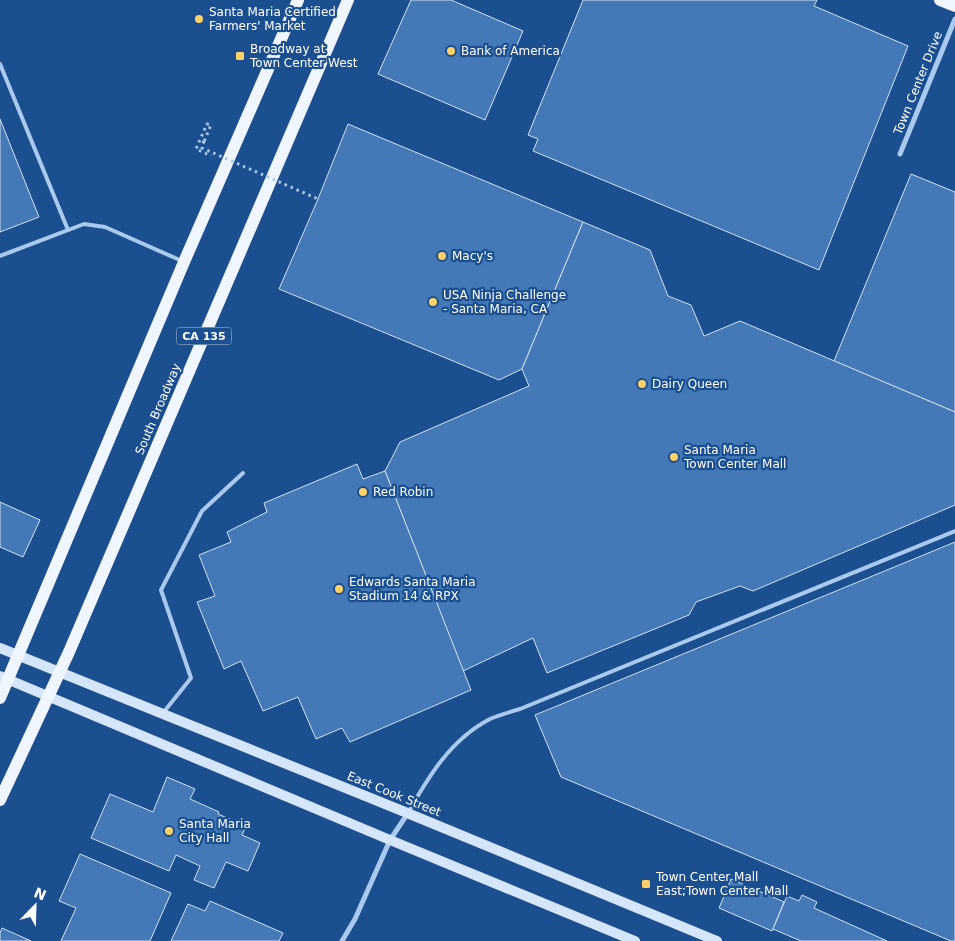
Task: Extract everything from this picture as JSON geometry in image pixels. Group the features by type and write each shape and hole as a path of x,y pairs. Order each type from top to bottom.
{"main road":[{"name":"CA 135","path":"0,698 4,678 19,655 184,262 298,0"},
{"name":"South Broadway","path":"0,800 60,673 348,0"},
{"path":"940,0 955,6"}],"street":[{"name":"Town Center Drive","path":"900,154 955,19"},
{"name":"East Cook Street","path":"0,648 408,813 717,941"},
{"path":"4,678 635,941"},
{"path":"342,941 390,840 408,813"}],"lane":[{"path":"0,64 68,230"},
{"path":"0,256 84,224 104,227 184,262"},
{"path":"162,714 191,678 160,590 202,511 243,473"},
{"path":"408,813 438,763 466,735 490,720 955,531"}],"path":[{"path":"211,156 196,149 207,124 211,125 202,148 318,200"}],"building":[{"path":"411,0 451,0 523,31 485,120 378,74"},
{"path":"583,0 817,0 814,6 908,46 819,270 533,151 538,139 528,135"},
{"path":"0,119 39,217 0,232"},
{"path":"348,124 583,222 522,369 499,380 279,289"},
{"path":"911,174 955,192 955,412 834,361"},
{"name":"Santa Maria Town Center Mall","path":"583,222 650,250 668,296 691,305 704,336 740,321 955,412 955,505 753,591 740,586 696,602 689,615 547,673 533,638 463,671 385,471 400,442 529,386 522,369"},
{"path":"357,464 363,479 385,471 471,690 350,742 342,728 316,739 298,697 263,711 241,661 224,669 197,602 215,596 199,555 231,542 227,532 267,512 264,503"},
{"path":"0,502 40,520 23,557 0,547"},
{"path":"955,542 955,941 951,941 561,777 535,715"},
{"name":"Santa Maria City Hall","path":"167,777 195,789 190,799 246,826 242,835 260,843 248,871 226,862 214,888 194,880 200,866 176,855 169,871 91,838 110,794 153,812"},
{"path":"80,854 171,893 150,941 61,941 76,908 59,901"},
{"path":"731,879 784,902 772,931 719,908"},
{"path":"802,895 817,902 814,908 887,941 801,941 773,929 787,896 799,901"},
{"path":"210,901 283,933 279,941 171,941 188,904 205,911"},
{"path":"2,928 31,941 0,941"}],"place":[{"name":"Santa Maria Certified Farmers' Market","path":"199,19"},
{"name":"Bank of America","path":"451,51"},
{"name":"Broadway at Town Center West","path":"240,56"},
{"name":"Macy's","path":"442,256"},
{"name":"USA Ninja Challenge - Santa Maria, CA","path":"433,302"},
{"name":"Dairy Queen","path":"642,384"},
{"name":"Santa Maria Town Center Mall","path":"674,457"},
{"name":"Red Robin","path":"363,492"},
{"name":"Edwards Santa Maria Stadium 14 & RPX","path":"339,589"},
{"name":"Santa Maria City Hall","path":"169,831"},
{"name":"Town Center Mall East;Town Center Mall","path":"646,884"}]}
